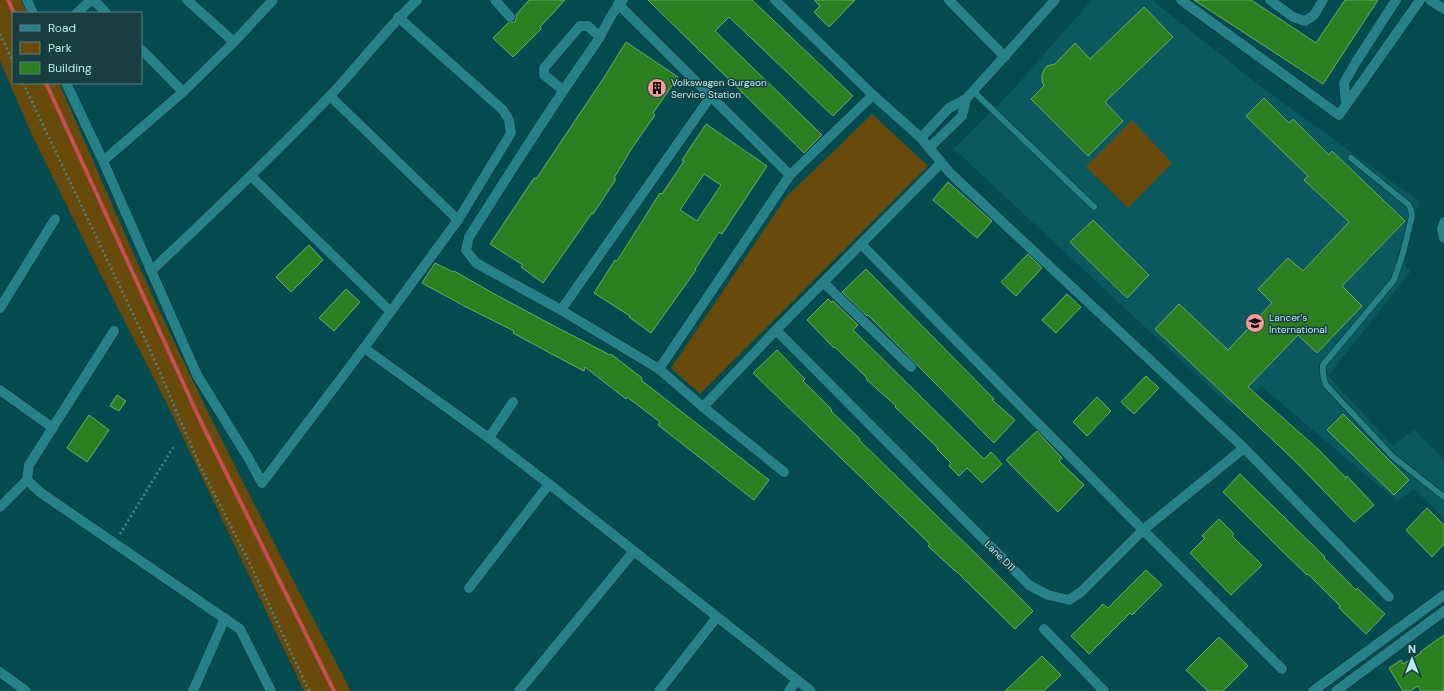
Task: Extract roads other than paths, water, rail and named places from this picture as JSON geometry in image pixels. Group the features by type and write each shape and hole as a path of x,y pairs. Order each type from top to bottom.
{"street":[{"path":"28,0 33,12"},
{"path":"78,12 92,0 105,12"},
{"path":"187,0 234,42"},
{"path":"103,161 183,92 234,42 273,0"},
{"path":"151,272 251,176 330,96 398,17 417,0"},
{"path":"495,0 510,17"},
{"path":"775,0 872,95 921,138 941,163 1244,448 1389,597"},
{"path":"948,0 1005,57"},
{"path":"921,138 950,108 966,99 1055,0"},
{"path":"1181,0 1339,115 1420,0"},
{"path":"1270,0 1293,17 1305,21 1314,15 1323,0"},
{"path":"1346,105 1344,83 1396,0"},
{"path":"1430,0 1444,10"},
{"path":"784,472 703,408 659,369 561,310 476,263 466,250 470,236 563,90 600,37 620,2 790,175"},
{"path":"66,84 103,161 197,375 250,459 262,483 458,220 511,133 509,120 503,110 398,17"},
{"path":"563,90 544,75 544,68 580,26 588,26 600,37"},
{"path":"142,49 183,92"},
{"path":"659,369 790,175 872,95"},
{"path":"330,96 458,220"},
{"path":"561,310 711,96"},
{"path":"929,148 962,116 966,99"},
{"path":"703,408 776,330 941,163"},
{"path":"251,176 390,311"},
{"path":"0,308 55,219"},
{"path":"1444,222 1442,229 1444,238"},
{"path":"861,244 1282,669"},
{"path":"823,282 911,367"},
{"name":"Lane D11","path":"776,330 1029,585 1048,595 1069,600 1081,592 1143,530 1244,448"},
{"path":"0,507 27,480 29,464 114,332"},
{"path":"364,348 489,438 549,484 811,691"},
{"path":"0,390 52,428"},
{"path":"489,438 513,402"},
{"path":"27,480 41,493 240,629 271,691"},
{"path":"469,588 549,484"},
{"path":"519,691 634,551"},
{"path":"1313,691 1444,595"},
{"path":"1333,676 1341,690 1444,611"},
{"path":"659,691 717,617"},
{"path":"193,691 225,618"},
{"path":"1044,629 1104,691"},
{"path":"0,672 26,691"},
{"path":"789,691 797,680"}],"lane":[{"path":"973,91 1094,207"},
{"path":"1351,158 1409,205 1412,210 1412,216 1403,253 1394,280 1323,365 1322,373 1326,385 1392,456 1444,497"}],"waterway":[{"path":"8,0 14,12"},
{"path":"46,84 201,422 334,691"}],"place":[{"name":"Volkswagen Gurgaon Service Station","path":"657,88"},
{"name":"Lancer's International","path":"1255,323"}]}
